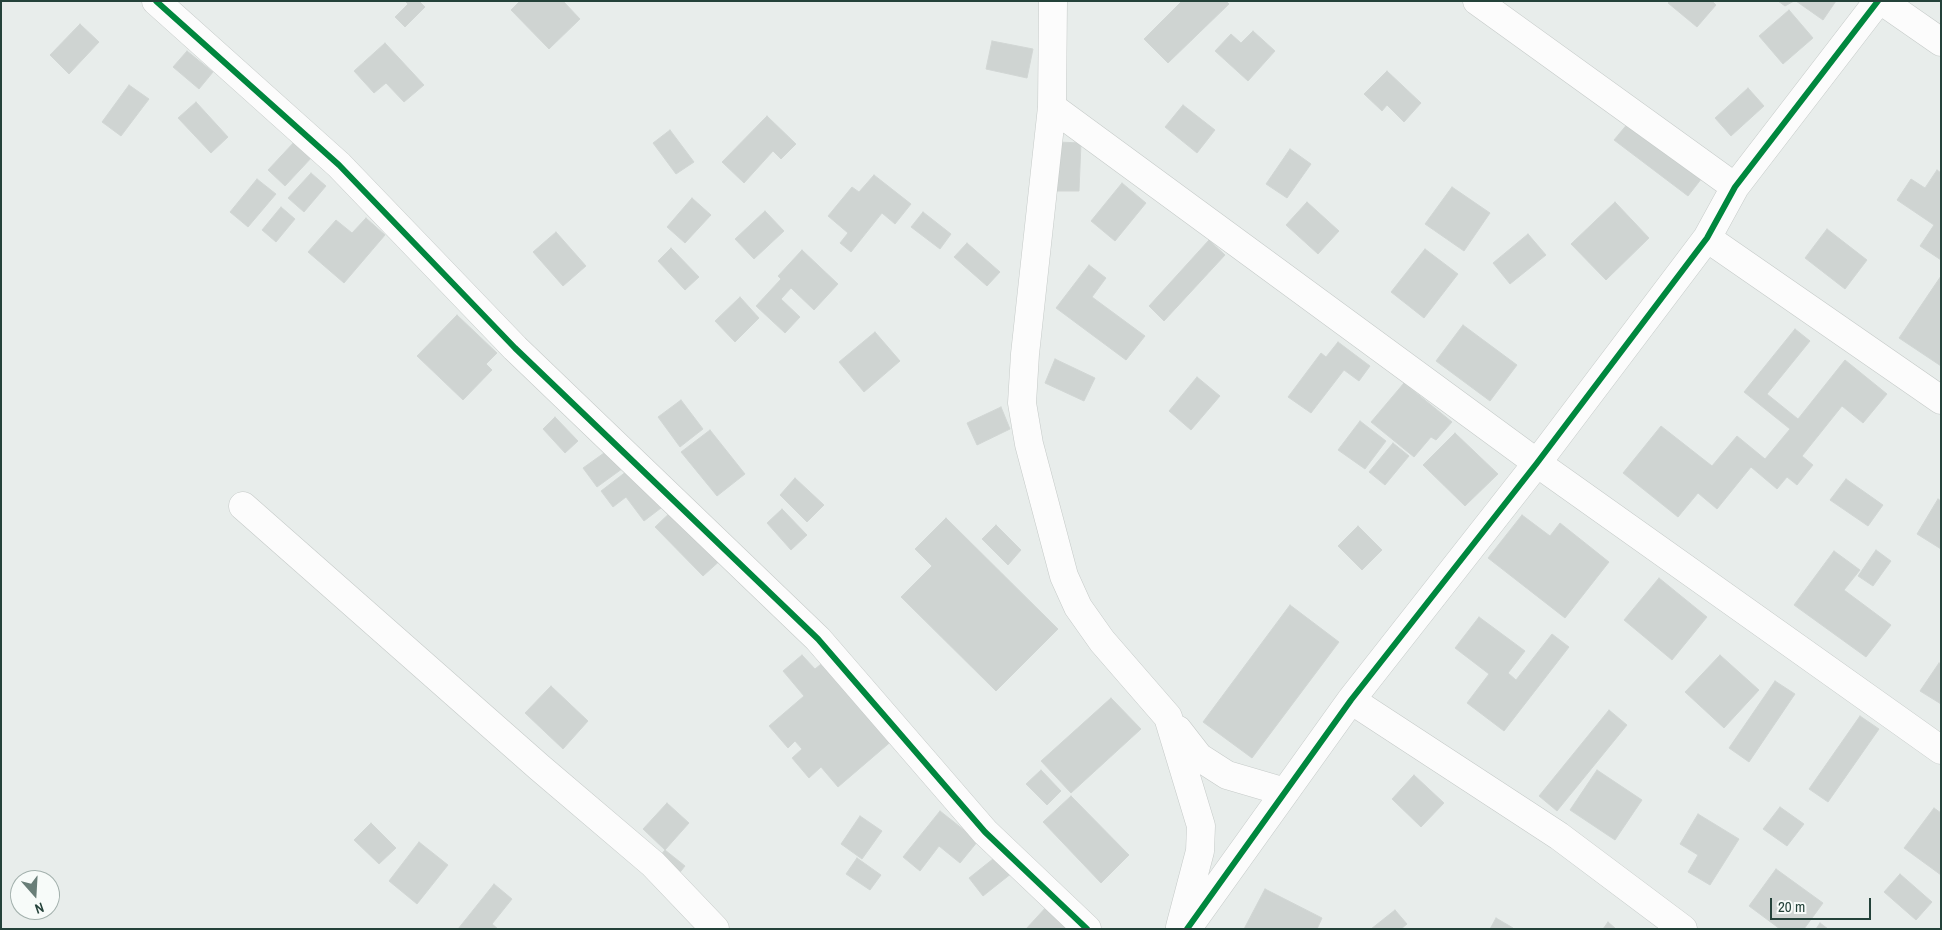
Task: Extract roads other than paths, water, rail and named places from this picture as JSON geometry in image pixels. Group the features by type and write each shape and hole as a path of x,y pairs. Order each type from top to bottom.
{"street":[{"path":"156,1 339,165 515,348 818,639 985,832 1087,929"},
{"path":"1053,1 1052,107 1025,354 1022,403 1029,444 1064,576 1078,607 1102,641 1168,717 1199,757 1227,775 1285,792"},
{"path":"1477,1 1735,187"},
{"path":"1187,929 1351,700 1537,463 1707,238 1735,187 1878,1"},
{"path":"1882,1 1941,42"},
{"path":"1052,107 1537,463 1941,750"},
{"path":"1707,238 1941,400"},
{"path":"243,506 539,767 653,864 715,929"},
{"path":"1351,700 1559,836 1683,929"},
{"path":"1168,717 1201,826 1200,851 1180,929"}]}
